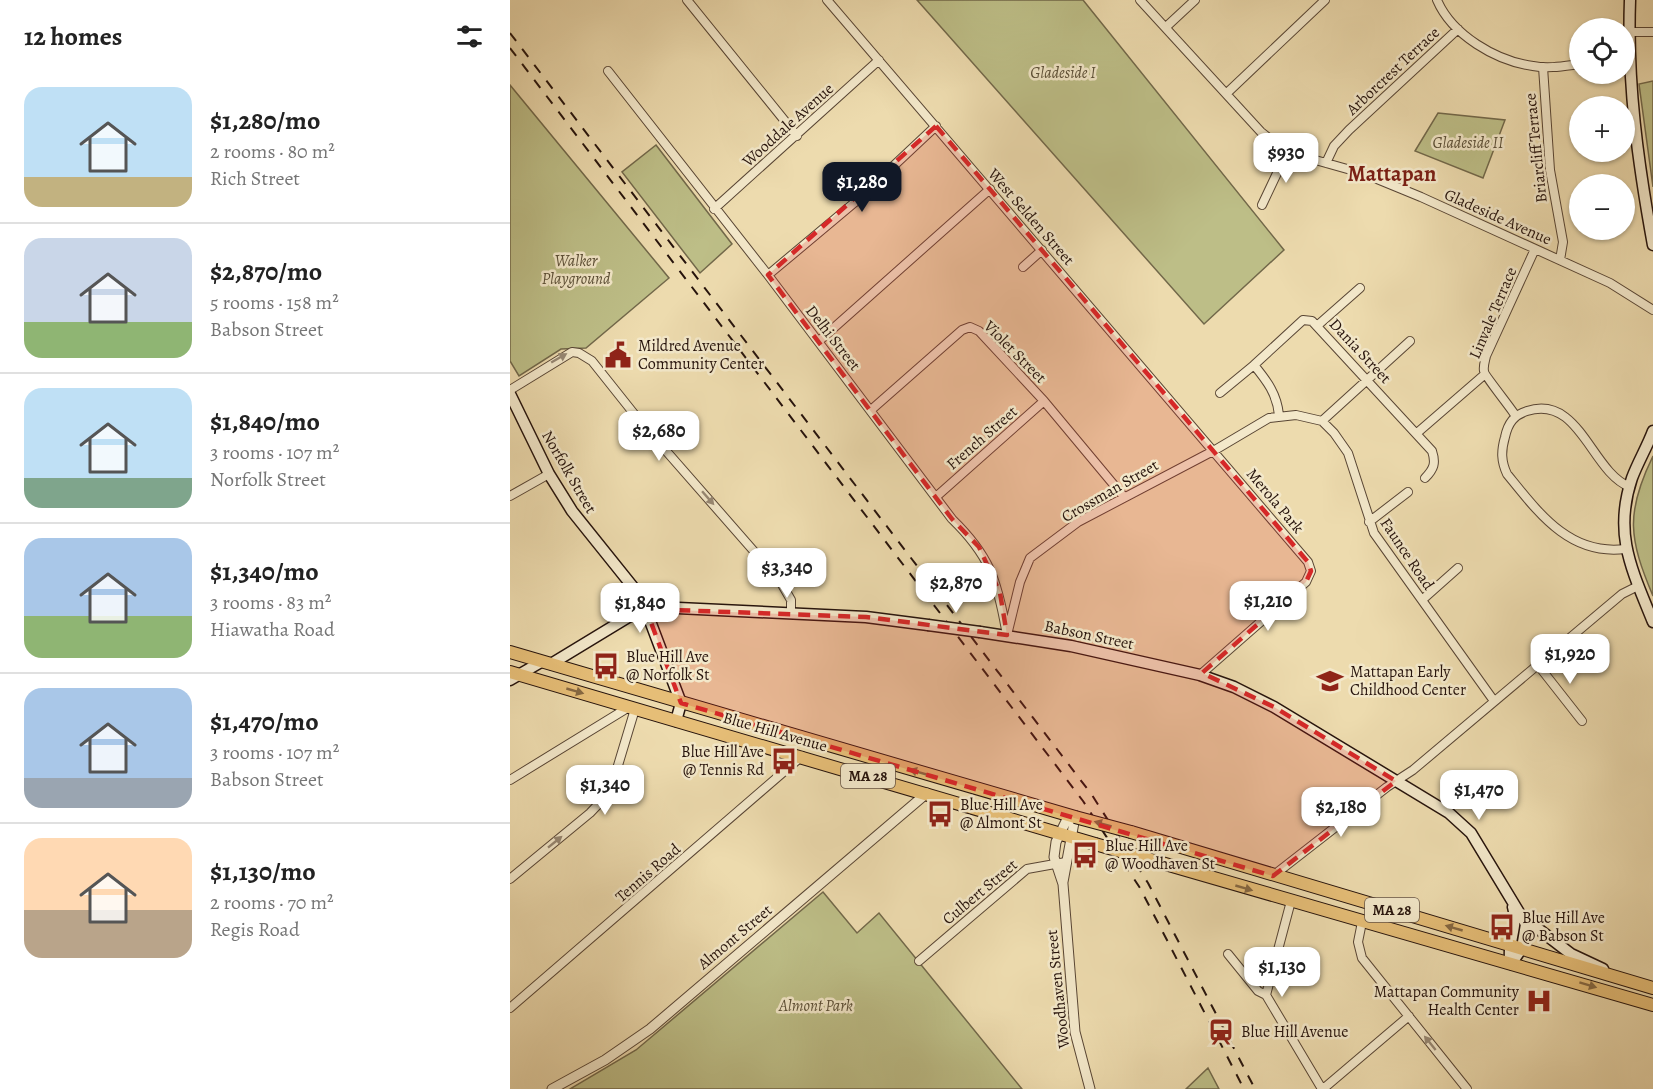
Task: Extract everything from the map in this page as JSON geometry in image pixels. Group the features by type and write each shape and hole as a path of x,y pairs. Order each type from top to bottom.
{"highway":[{"name":"Blue Hill Avenue","path":"510,652 1131,832 1653,988"},
{"name":"Blue Hill Avenue","path":"513,676 802,756 1095,844 1653,1005"},
{"path":"1563,978 1568,962"}],"main road":[{"path":"1629,18 1630,0"},
{"path":"1629,84 1634,138 1653,245"},
{"name":"Norfolk Street","path":"510,394 549,474 581,525 633,585 646,609 681,703"},
{"path":"1653,431 1630,487 1623,523 1625,549 1653,621"},
{"name":"Babson Street","path":"513,676 546,663 646,609 695,608 866,617 1007,635 1200,675 1234,687 1274,707 1449,813 1471,833 1513,907 1524,918"},
{"path":"676,721 681,703"},
{"path":"1513,907 1516,946"},
{"path":"1511,964 1516,946 1527,928 1524,918"},
{"name":"Blue Hill Avenue","path":"1524,918 1571,954 1625,980"}],"street":[{"path":"687,0 797,136"},
{"name":"West Selden Street","path":"827,0 1150,378 1215,450"},
{"name":"Gladeside Avenue","path":"1140,0 1261,132 1287,152 1365,174 1617,286 1653,310"},
{"path":"1166,27 1195,0"},
{"path":"1227,93 1325,0"},
{"path":"1437,0 1458,29 1486,50 1519,63 1542,67 1569,65"},
{"name":"Arborcrest Terrace","path":"1326,163 1334,146 1349,130 1458,29"},
{"path":"1635,32 1653,32"},
{"name":"Wooddale Avenue","path":"714,209 879,60"},
{"name":"Briarcliff Terrace","path":"1542,67 1550,170 1563,242 1560,260"},
{"name":"Delhi Street","path":"608,71 819,341 952,519 979,547 1000,593 1007,635"},
{"path":"768,275 854,203 936,126"},
{"path":"1262,205 1287,152"},
{"path":"819,341 990,189"},
{"name":"Linvale Terrace","path":"1515,415 1501,392 1484,375 1486,356 1535,249"},
{"path":"1023,267 1042,250"},
{"path":"1318,325 1360,288"},
{"name":"Dania Street","path":"1254,365 1303,320 1312,321 1417,433 1435,459 1432,471 1425,478"},
{"name":"Violet Street","path":"871,410 962,330 970,327 979,330 1044,401 1124,497"},
{"path":"1215,450 1269,418 1296,415 1322,421 1410,341"},
{"path":"510,390 572,352 579,353 592,361 639,420 780,581 790,600 791,614"},
{"path":"1220,393 1254,365 1271,388 1277,402 1279,416"},
{"path":"1417,433 1484,375"},
{"name":"French Street","path":"937,496 1044,401"},
{"path":"1625,549 1602,549 1563,536 1507,474 1502,464 1502,450 1506,433 1515,415 1541,408 1562,415 1577,428 1613,476 1630,487"},
{"name":"Faunce Road","path":"1322,421 1348,453 1369,522 1494,701"},
{"name":"Crossman Street","path":"1007,635 1020,582 1030,558 1078,522 1215,450"},
{"name":"Merola Park","path":"1200,675 1306,582 1311,571 1308,562 1215,450"},
{"path":"510,496 549,474"},
{"path":"1369,522 1408,492"},
{"path":"1422,600 1458,568"},
{"path":"1273,876 1396,781 1622,594 1638,586"},
{"path":"1538,665 1582,721"},
{"path":"510,780 632,708"},
{"path":"510,879 590,813 610,792 632,708"},
{"name":"Tennis Road","path":"510,1008 802,756"},
{"name":"Almont Street","path":"552,1089 606,1060 650,1029 927,793"},
{"name":"Woodhaven Street","path":"1063,885 1054,847 1065,835 1072,816"},
{"name":"Woodhaven Street","path":"1065,835 1066,862 1063,885 1075,1032 1090,1089"},
{"name":"Culbert Street","path":"919,960 1027,868 1066,862"},
{"path":"1266,995 1291,901"},
{"path":"1362,922 1358,942 1359,953 1467,1089"},
{"path":"1228,954 1258,991 1266,995 1322,1089 1409,1016"}],"highlighted area":[{"path":"936,126 1308,562 1311,571 1306,582 1202,673 1274,707 1396,781 1273,876 681,703 646,609 866,617 1007,635 1000,593 979,547 952,519 768,275"}],"green space":[{"name":"Gladeside I","path":"917,0 1083,0 1284,250 1204,324"},
{"path":"1653,81 1653,187 1639,84"},
{"name":"Walker Playground","path":"510,85 669,278 586,348 561,349 519,376 510,361"},
{"name":"Gladeside II","path":"1438,113 1505,120 1483,178 1415,151"},
{"path":"656,145 732,244 700,273 622,172"},
{"path":"1653,456 1653,596 1635,542 1634,510 1644,476"},
{"name":"Almont Park","path":"823,892 857,933 879,913 1022,1089 570,1089 636,1050"},
{"path":"1208,1068 1219,1089 1186,1089"}],"railway":[{"path":"510,33 1092,795 1148,883 1255,1089"},
{"path":"510,48 1083,801 1140,888 1244,1089"}],"place":[{"name":"Mildred Avenue Community Center","path":"618,355"},
{"name":"Blue Hill Ave @ Norfolk St","path":"606,666"},
{"name":"Mattapan Early Childhood Center","path":"1330,681"},
{"name":"Blue Hill Ave @ Tennis Rd","path":"784,761"},
{"name":"Blue Hill Ave @ Almont St","path":"940,814"},
{"name":"Blue Hill Ave @ Woodhaven St","path":"1085,855"},
{"name":"Blue Hill Ave @ Babson St","path":"1502,927"},
{"name":"Mattapan Community Health Center","path":"1539,1001"},
{"name":"Blue Hill Avenue","path":"1221,1032"}],"district":[{"name":"Mattapan","path":"1392,174"}]}
